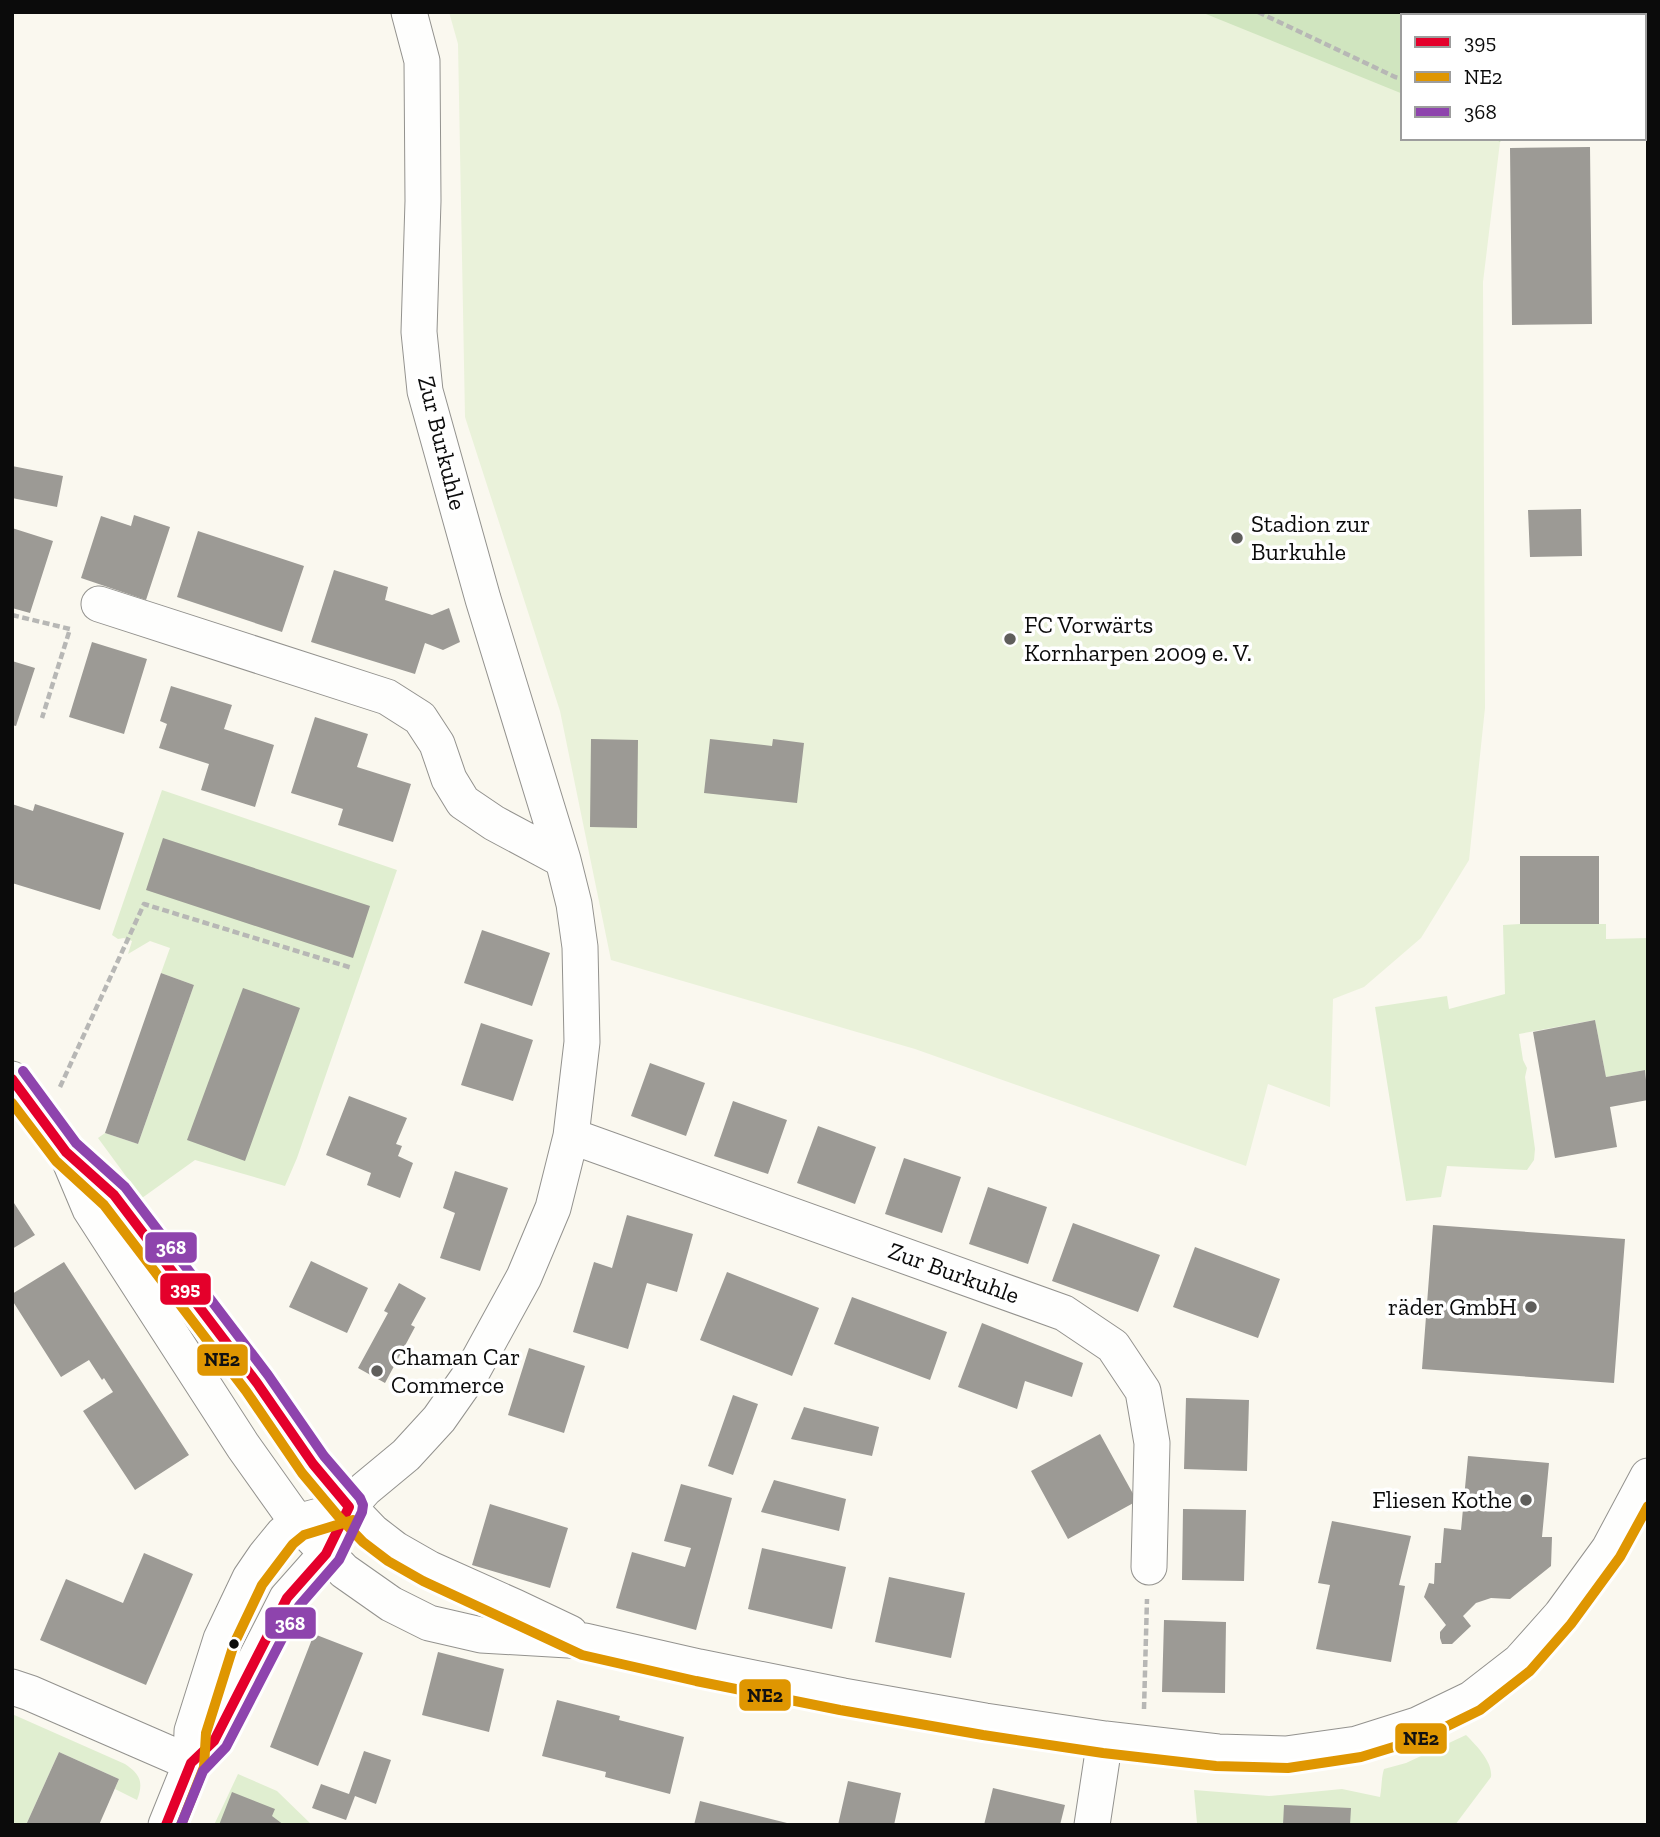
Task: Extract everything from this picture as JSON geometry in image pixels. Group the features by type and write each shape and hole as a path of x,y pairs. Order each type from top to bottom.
{"street":[{"name":"Zur Burkuhle","path":"349,1507 431,1428 472,1372 524,1277 552,1208 571,1136 582,1042 580,947 563,860 483,599 425,391 419,332 423,201 422,61 410,12"},
{"path":"99,604 387,697 420,718 437,744 449,779 463,802 494,823 563,860"},
{"path":"12,1079 66,1153 114,1195 257,1383 313,1464 373,1532 423,1566 585,1641"},
{"name":"Zur Burkuhle","path":"571,1136 1064,1312 1113,1346 1143,1391 1152,1443 1149,1567"},
{"path":"66,1153 90,1209 219,1411 297,1522 344,1571 391,1604 429,1623 481,1635 585,1641 843,1696 1105,1739 1218,1752 1286,1754 1357,1744 1417,1725 1471,1699 1520,1661 1561,1615 1609,1549 1648,1476"},
{"path":"155,1311 186,1290"},
{"path":"194,1372 229,1346"},
{"path":"219,1411 257,1383"},
{"path":"166,1825 191,1763 192,1731 221,1639 250,1578 283,1534 297,1522 349,1507"},
{"path":"191,1763 214,1741 287,1598 326,1554 349,1507"},
{"path":"12,1687 191,1763"},
{"path":"1092,1825 1105,1739"}],"path":[{"path":"1258,12 1401,78"},
{"path":"12,615 70,629 42,718"},
{"path":"43,1122 144,904 352,968"},
{"path":"1143,1744 1149,1567"}],"green space":[{"name":"FC Vorwärts Kornharpen 2009 e. V.","path":"449,12 1201,12 1401,93 1401,140 1500,142 1483,282 1485,708 1469,860 1421,938 1364,987 1333,999 1330,1107 1268,1084 1246,1166 915,1049 611,960 560,711 465,417 458,44"},
{"path":"942,12 1608,12 1401,14 1401,140 1502,140 1395,162"},
{"path":"162,790 397,870 285,1186 195,1160 142,1198 98,1138 105,1133 138,1144 194,985 161,973 170,948 150,941 128,954 132,941 118,939 112,935"},
{"path":"1606,924 1606,939 1648,938 1648,1085 1645,1070 1606,1077 1595,1020 1519,1034 1527,1068 1525,1077 1535,1149 1534,1160 1527,1170 1447,1166 1441,1197 1406,1201 1375,1007 1447,996 1449,1009 1505,994 1503,925"},
{"path":"12,1714 125,1764 139,1779 137,1800 115,1789 119,1779 59,1752 26,1825 12,1825"},
{"path":"1466,1735 1487,1760 1491,1777 1455,1825 1193,1823 1197,1823 1194,1790 1269,1796 1342,1789 1380,1797 1384,1769 1406,1763"},
{"path":"238,1774 277,1791 312,1825 214,1825"}],"building":[{"path":"1646,25 1648,25 1646,71"},
{"path":"1590,147 1592,324 1512,325 1510,148"},
{"path":"12,466 63,476 57,507 12,498"},
{"path":"1581,509 1582,556 1530,557 1528,510"},
{"path":"134,515 170,527 146,600 81,578 101,516 131,526"},
{"path":"12,528 53,541 30,613 12,608"},
{"path":"198,531 304,566 282,632 177,597"},
{"path":"334,570 388,587 385,600 432,615 449,608 460,642 443,650 425,643 415,674 311,642"},
{"path":"92,642 147,659 124,734 69,717"},
{"path":"12,661 35,668 16,726 12,725"},
{"path":"171,686 232,705 224,729 274,745 255,807 201,790 209,764 159,748 167,724 160,721"},
{"path":"315,717 368,734 357,767 411,784 393,842 338,825 343,809 291,793"},
{"path":"591,739 638,740 637,828 590,827"},
{"path":"710,739 772,746 773,739 804,743 797,803 704,793"},
{"path":"12,804 33,811 35,804 124,833 100,910 12,883"},
{"path":"163,838 370,906 353,958 146,890"},
{"path":"1520,856 1599,856 1599,924 1520,924"},
{"path":"482,930 550,953 532,1006 464,983"},
{"path":"161,973 194,985 138,1144 105,1133"},
{"path":"243,988 300,1008 245,1161 187,1140"},
{"path":"1595,1020 1606,1077 1645,1070 1648,1100 1610,1107 1617,1147 1555,1158 1533,1032"},
{"path":"481,1023 533,1040 513,1101 461,1085"},
{"path":"650,1063 705,1083 686,1136 631,1116"},
{"path":"349,1096 407,1118 396,1144 402,1146 398,1156 413,1163 400,1198 367,1185 371,1173 326,1155"},
{"path":"733,1101 787,1120 768,1174 714,1156"},
{"path":"818,1126 876,1147 855,1204 797,1183"},
{"path":"904,1158 961,1177 942,1233 885,1214"},
{"path":"455,1171 508,1188 480,1271 440,1258 455,1213 443,1208"},
{"path":"988,1187 1047,1207 1028,1264 969,1244"},
{"path":"12,1200 35,1235 12,1249"},
{"path":"627,1215 693,1234 677,1292 647,1283 628,1349 573,1332 594,1262 612,1268"},
{"path":"1073,1223 1160,1255 1138,1312 1052,1281"},
{"path":"1433,1225 1625,1239 1614,1383 1422,1369"},
{"path":"1195,1247 1280,1279 1258,1338 1173,1307"},
{"path":"311,1261 368,1288 347,1333 289,1307"},
{"path":"64,1262 189,1455 135,1490 83,1411 113,1392 104,1378 102,1380 89,1360 61,1377 12,1300 12,1294"},
{"path":"727,1272 819,1308 792,1376 700,1340"},
{"path":"399,1283 426,1298 411,1325 415,1327 385,1383 358,1368 388,1313 384,1311"},
{"path":"852,1297 947,1332 930,1380 834,1344"},
{"path":"982,1323 1083,1363 1072,1397 1025,1381 1017,1409 958,1387"},
{"path":"529,1348 585,1366 564,1433 508,1415"},
{"path":"733,1395 758,1404 733,1475 708,1466"},
{"path":"1186,1398 1249,1400 1247,1471 1184,1469"},
{"path":"804,1407 879,1427 872,1456 791,1439"},
{"path":"1100,1434 1137,1501 1068,1539 1031,1471"},
{"path":"1468,1456 1549,1463 1542,1537 1552,1537 1551,1566 1510,1599 1491,1598 1476,1603 1463,1616 1471,1626 1452,1644 1442,1644 1440,1632 1446,1625 1424,1597 1429,1583 1434,1584 1435,1563 1441,1563 1444,1528 1461,1530"},
{"path":"774,1480 846,1499 839,1531 761,1512"},
{"path":"681,1484 732,1498 696,1630 616,1608 632,1552 685,1567 691,1548 664,1541"},
{"path":"490,1504 568,1528 550,1588 472,1565"},
{"path":"1183,1509 1246,1510 1244,1581 1182,1580"},
{"path":"1332,1521 1411,1536 1399,1585 1405,1586 1391,1662 1316,1649 1330,1585 1318,1583"},
{"path":"762,1548 846,1567 832,1629 748,1609"},
{"path":"144,1553 193,1574 146,1685 40,1640 66,1579 123,1603"},
{"path":"889,1577 965,1593 951,1658 875,1642"},
{"path":"1164,1620 1226,1622 1225,1693 1162,1692"},
{"path":"314,1634 363,1653 318,1766 270,1747"},
{"path":"438,1652 504,1669 489,1732 422,1715"},
{"path":"557,1700 620,1716 619,1720 684,1737 670,1794 605,1777 606,1772 542,1756"},
{"path":"364,1751 391,1760 376,1804 355,1796 346,1820 312,1808 321,1784 349,1794"},
{"path":"59,1752 119,1779 99,1825 26,1825"},
{"path":"848,1781 901,1793 894,1825 838,1825"},
{"path":"993,1788 1065,1805 1060,1825 984,1825"},
{"path":"232,1792 275,1809 272,1816 284,1825 219,1825"},
{"path":"700,1801 791,1824 791,1825 694,1825"},
{"path":"1284,1805 1351,1808 1350,1825 1283,1825"}],"transit line":[{"name":"368","path":"23,1071 76,1143 125,1187 363,1505 339,1560 299,1606 226,1747 203,1771 181,1825"},
{"name":"395","path":"12,1079 66,1152 114,1195 257,1383 313,1464 349,1507"},
{"name":"NE2","path":"12,1103 56,1161 104,1205 246,1391 302,1473 363,1542 388,1561 423,1581 582,1655 840,1710 983,1735 1216,1766 1288,1768 1361,1757 1423,1738 1480,1710 1530,1671 1571,1624 1620,1557 1648,1506"},
{"name":"395","path":"166,1825 191,1763 214,1741 287,1598 326,1554 349,1507"},
{"name":"NE2","path":"181,1825 204,1767 206,1733 234,1644 262,1585 293,1544 304,1535 353,1520"}],"place":[{"name":"Stadion zur Burkuhle","path":"1237,538"},
{"name":"FC Vorwärts Kornharpen 2009 e. V.","path":"1010,639"},
{"name":"räder GmbH","path":"1531,1307"},
{"name":"Chaman Car Commerce","path":"377,1371"},
{"name":"Fliesen Kothe","path":"1526,1500"}]}
